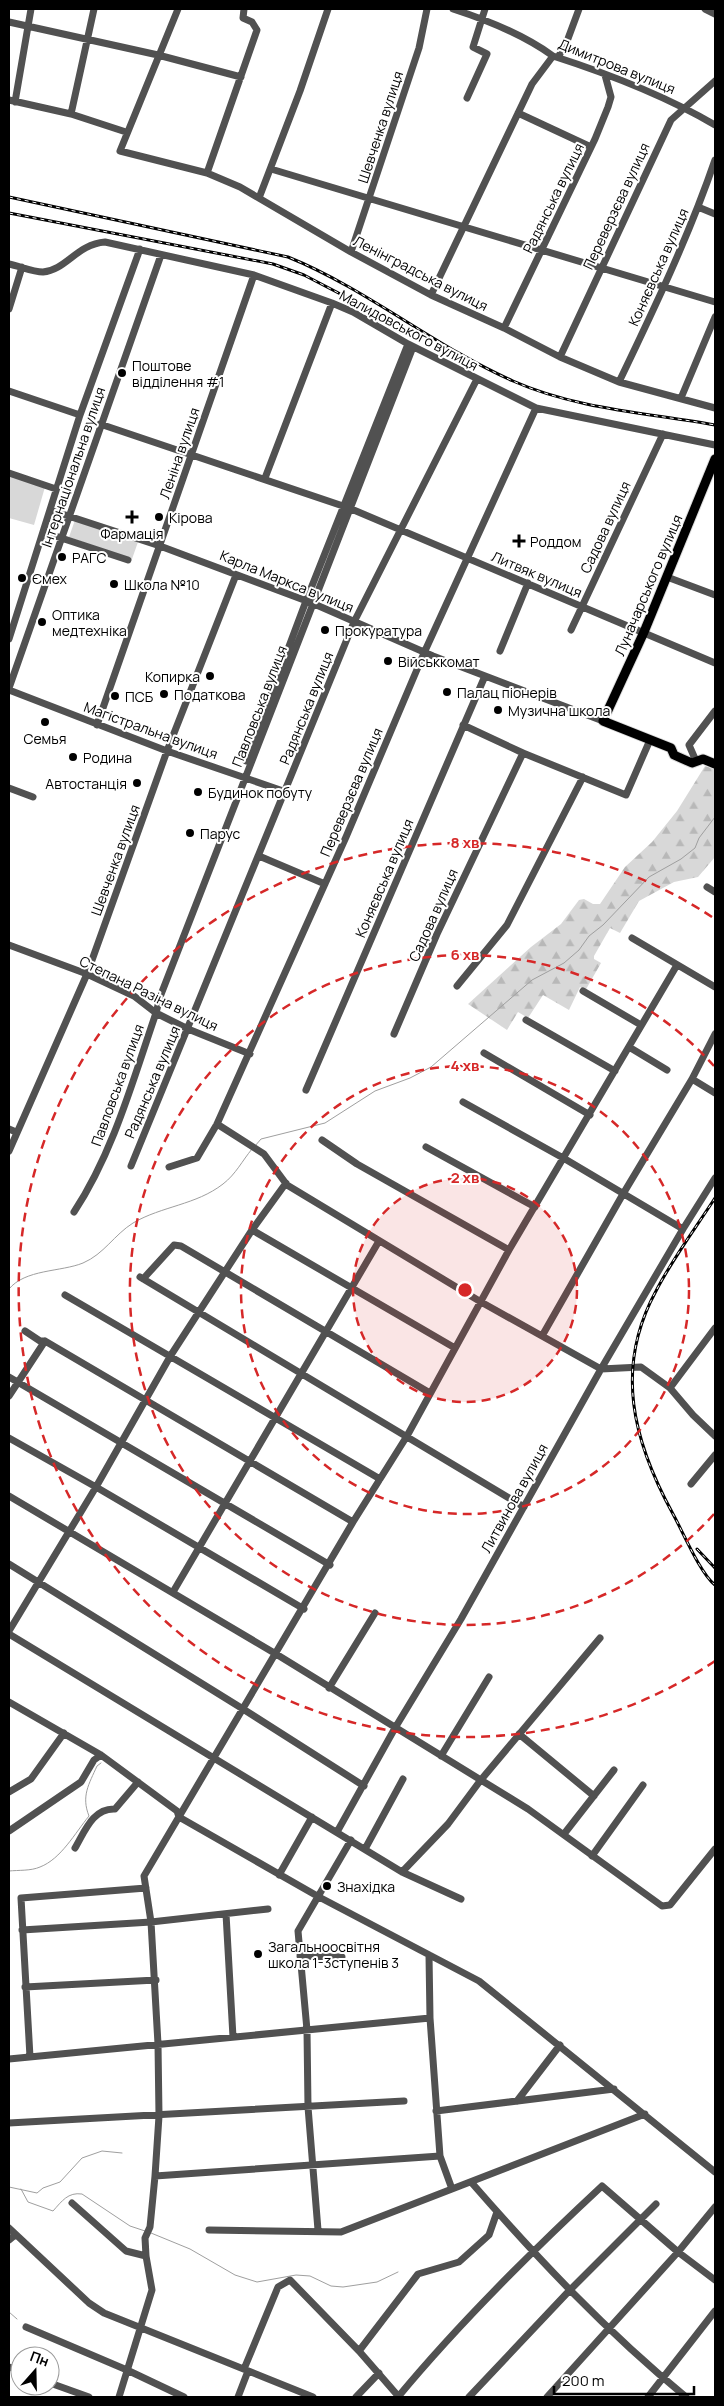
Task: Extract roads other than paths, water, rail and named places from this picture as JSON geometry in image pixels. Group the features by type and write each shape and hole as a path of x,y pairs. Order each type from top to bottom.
{"main road":[{"name":"Луначарського вулиця","path":"603,721 644,632 715,459"},
{"name":"Карла Маркса вулиця","path":"603,721 670,748 674,755 692,763 700,760"},
{"path":"700,760 715,764"}],"street":[{"path":"32,9 12,101 71,114 126,132 178,9"},
{"path":"71,114 94,9"},
{"path":"207,173 257,30 252,22 242,18 244,9"},
{"path":"259,198 328,9"},
{"name":"Шевченка вулиця","path":"351,252 419,48 427,9"},
{"name":"Димитрова вулиця","path":"453,9 482,20 543,48 556,56 684,106 715,125"},
{"path":"467,98 487,54 473,47 485,9"},
{"path":"432,295 532,84 566,44 579,9"},
{"path":"705,9 715,14"},
{"path":"9,22 88,38 241,77"},
{"name":"Радянська вулиця","path":"504,328 592,147 611,97 605,74"},
{"name":"Переверзєва вулиця","path":"560,357 671,120 684,106 715,81"},
{"path":"518,112 592,147"},
{"name":"Ленінградська вулиця","path":"126,132 120,151 207,173 240,187 351,252 432,295 504,328 560,357 619,382 715,408"},
{"name":"Коняєвська вулиця","path":"619,382 664,286 698,207 715,160"},
{"path":"271,169 715,302"},
{"path":"698,207 715,214"},
{"name":"Малидовського вулиця","path":"9,264 42,272 56,268 84,247 94,242 105,242 254,275 353,312 410,346 536,408 715,445"},
{"name":"Інтернаціональна вулиця","path":"9,639 80,416 140,249"},
{"name":"Інтернаціональна вулиця","path":"9,689 100,424 161,254"},
{"path":"9,309 22,267"},
{"name":"Леніна вулиця","path":"97,725 254,275"},
{"path":"266,478 332,303"},
{"path":"681,398 715,317"},
{"name":"Павловська вулиця","path":"74,1212 89,1189 115,1130 160,997 309,602 410,346"},
{"name":"Радянська вулиця","path":"131,1166 286,792 354,622 477,379"},
{"path":"9,392 80,416"},
{"name":"Переверзєва вулиця","path":"169,1167 197,1158 217,1124 325,884 424,653 536,408"},
{"name":"Литвяк вулиця","path":"100,424 266,478 346,507 402,529 715,663"},
{"name":"Садова вулиця","path":"571,630 663,434"},
{"path":"9,473 56,489"},
{"name":"Карла Маркса вулиця","path":"50,510 160,546 309,602 424,653 603,721"},
{"path":"43,532 128,560"},
{"name":"Шевченка вулиця","path":"9,1151 87,974 167,752 236,575"},
{"path":"667,577 715,595"},
{"path":"500,651 528,583"},
{"name":"Коняєвська вулиця","path":"306,1090 485,676"},
{"name":"Магістральна вулиця","path":"9,689 167,752 286,792"},
{"path":"700,760 689,745 715,711"},
{"path":"463,725 523,753 626,795 650,740"},
{"name":"Садова вулиця","path":"394,1034 437,934 523,753"},
{"path":"457,986 507,925 583,776"},
{"path":"9,788 33,797"},
{"path":"259,856 325,884"},
{"path":"707,887 715,892"},
{"path":"632,938 715,987"},
{"path":"9,954 10,945"},
{"name":"Степана Разіна вулиця","path":"10,945 87,974 134,996 156,1013 188,1029 250,1054"},
{"path":"119,2397 152,2290 145,2238 150,2227 155,2176 159,2116 158,2044 156,1980 151,1922 144,1876 304,1609 353,1522 407,1436 509,1250 565,1158 641,1024 677,965"},
{"path":"583,991 641,1024"},
{"path":"526,1020 615,1071"},
{"path":"542,1336 622,1194 692,1079 715,1034"},
{"path":"629,1046 667,1070"},
{"path":"484,1053 590,1115"},
{"path":"692,1079 715,1093"},
{"path":"463,1102 565,1158 683,1229"},
{"path":"217,1124 264,1154 286,1183 378,1241 481,1302 601,1369 641,1367 670,1388 693,1416 715,1436"},
{"path":"9,1129 16,1132"},
{"path":"322,1140 357,1164 509,1250"},
{"path":"426,1147 535,1207"},
{"name":"Литвинова вулиця","path":"337,1832 395,1728 461,1619 601,1369 715,1178"},
{"path":"286,1183 252,1230 171,1355 96,1487 68,1530 9,1632 402,1872 462,1899"},
{"path":"710,1188 715,1195"},
{"path":"252,1230 455,1348"},
{"path":"173,1592 378,1241"},
{"path":"430,1393 181,1246 174,1246 142,1278 524,1507"},
{"path":"65,1295 171,1355 380,1479"},
{"path":"670,1388 715,1328"},
{"path":"24,1331 40,1341 45,1341 353,1522"},
{"path":"9,1396 45,1341"},
{"path":"9,1377 16,1383 330,1564"},
{"path":"9,1438 304,1609"},
{"path":"691,1484 715,1454"},
{"path":"9,1496 276,1654 528,1809 662,1906 670,1906 715,1849"},
{"path":"9,1564 364,1786"},
{"path":"329,1688 375,1613"},
{"path":"402,1872 448,1824 480,1780 600,1638"},
{"path":"441,1756 489,1676"},
{"path":"9,1702 101,1755 177,1811 179,1817 319,1897 479,1981 715,2172"},
{"path":"9,1792 31,1779 64,1733"},
{"path":"519,1734 594,1796"},
{"path":"9,1831 81,1782 94,1760 101,1755"},
{"path":"564,1834 614,1770"},
{"path":"365,1849 402,1779"},
{"path":"75,1848 95,1815 104,1808 115,1809 138,1782"},
{"path":"592,1856 643,1785"},
{"path":"279,1875 312,1817"},
{"path":"318,2230 308,2107 307,2030 298,1931 351,1840"},
{"path":"30,2057 21,1898 146,1888"},
{"path":"22,1930 151,1922 268,1909"},
{"path":"226,1914 233,2037"},
{"path":"429,1955 430,2018 440,2156 452,2189"},
{"path":"300,1956 342,1957"},
{"path":"25,1987 156,1980"},
{"path":"9,2059 430,2018"},
{"path":"517,2101 560,2045"},
{"path":"436,2112 614,2089"},
{"path":"9,2123 404,2101"},
{"path":"209,2230 318,2230 342,2232 645,2114"},
{"path":"155,2176 440,2156"},
{"path":"471,2182 531,2252 569,2291 608,2329 686,2397"},
{"path":"238,2397 246,2370 278,2288 290,2280 359,2351 399,2397 432,2356 531,2252 602,2186 678,2252 715,2280"},
{"path":"72,2202 126,2251 146,2256"},
{"path":"469,2397 569,2291 656,2204"},
{"path":"547,2397 678,2252 715,2207"},
{"path":"359,2351 418,2274 459,2262 489,2235 497,2212"},
{"path":"9,2228 89,2303 104,2313 313,2397"},
{"path":"9,2240 15,2235"},
{"path":"648,2397 715,2311"},
{"path":"26,2327 128,2370 184,2397"},
{"path":"356,2397 379,2373"},
{"path":"60,2386 89,2397"}],"waterway":[{"path":"255,1146 261,1139 325,1123 375,1091 410,1078 431,1067 532,980 564,963 579,950 589,936 603,925 649,877 681,859 695,848 699,838 715,817"},
{"path":"9,1289 24,1278 34,1274 83,1263 97,1255 133,1223 213,1191 232,1176 252,1149"},
{"path":"9,1871 29,1870 40,1867 55,1858 67,1845 89,1816 86,1802 87,1790 97,1766 101,1763"},
{"path":"9,2187 37,2193 43,2188 60,2182 82,2158 102,2151 122,2153"},
{"path":"21,2189 28,2202 53,2211 69,2196 82,2194 130,2226 145,2231"},
{"path":"151,2233 190,2249 235,2275 257,2282 296,2275 310,2276 331,2286 343,2287 377,2282 398,2272"},
{"path":"9,2312 17,2319"}],"railway":[{"path":"9,197 288,257 345,285 456,351 513,381 562,398 587,404 715,425"},
{"path":"9,213 273,264 304,275 373,311"},
{"path":"715,1198 677,1255 656,1291 643,1320 635,1348 632,1376 639,1432 659,1487 692,1552 715,1585"},
{"path":"697,1549 715,1568"}],"place":[{"name":"Поштове відділення #1","path":"122,373"},
{"name":"Фармація","path":"132,517"},
{"name":"Кірова","path":"159,517"},
{"name":"Роддом","path":"519,541"},
{"name":"РАГС","path":"62,557"},
{"name":"Ємех","path":"22,578"},
{"name":"Школа №10","path":"114,584"},
{"name":"Оптика медтехніка","path":"42,622"},
{"name":"Прокуратура","path":"325,630"},
{"name":"Військкомат","path":"388,661"},
{"name":"Копирка","path":"210,676"},
{"name":"Палац піонерів","path":"447,692"},
{"name":"Податкова","path":"164,694"},
{"name":"ПСБ","path":"115,696"},
{"name":"Музична школа","path":"498,710"},
{"name":"Семья","path":"45,722"},
{"name":"Родина","path":"73,757"},
{"name":"Автостанція","path":"137,783"},
{"name":"Будинок побуту","path":"198,792"},
{"name":"Парус","path":"190,833"},
{"name":"Знахідка","path":"327,1886"},
{"name":"Загальноосвiтня школа 1-3ступенiв 3","path":"258,1954"}]}
